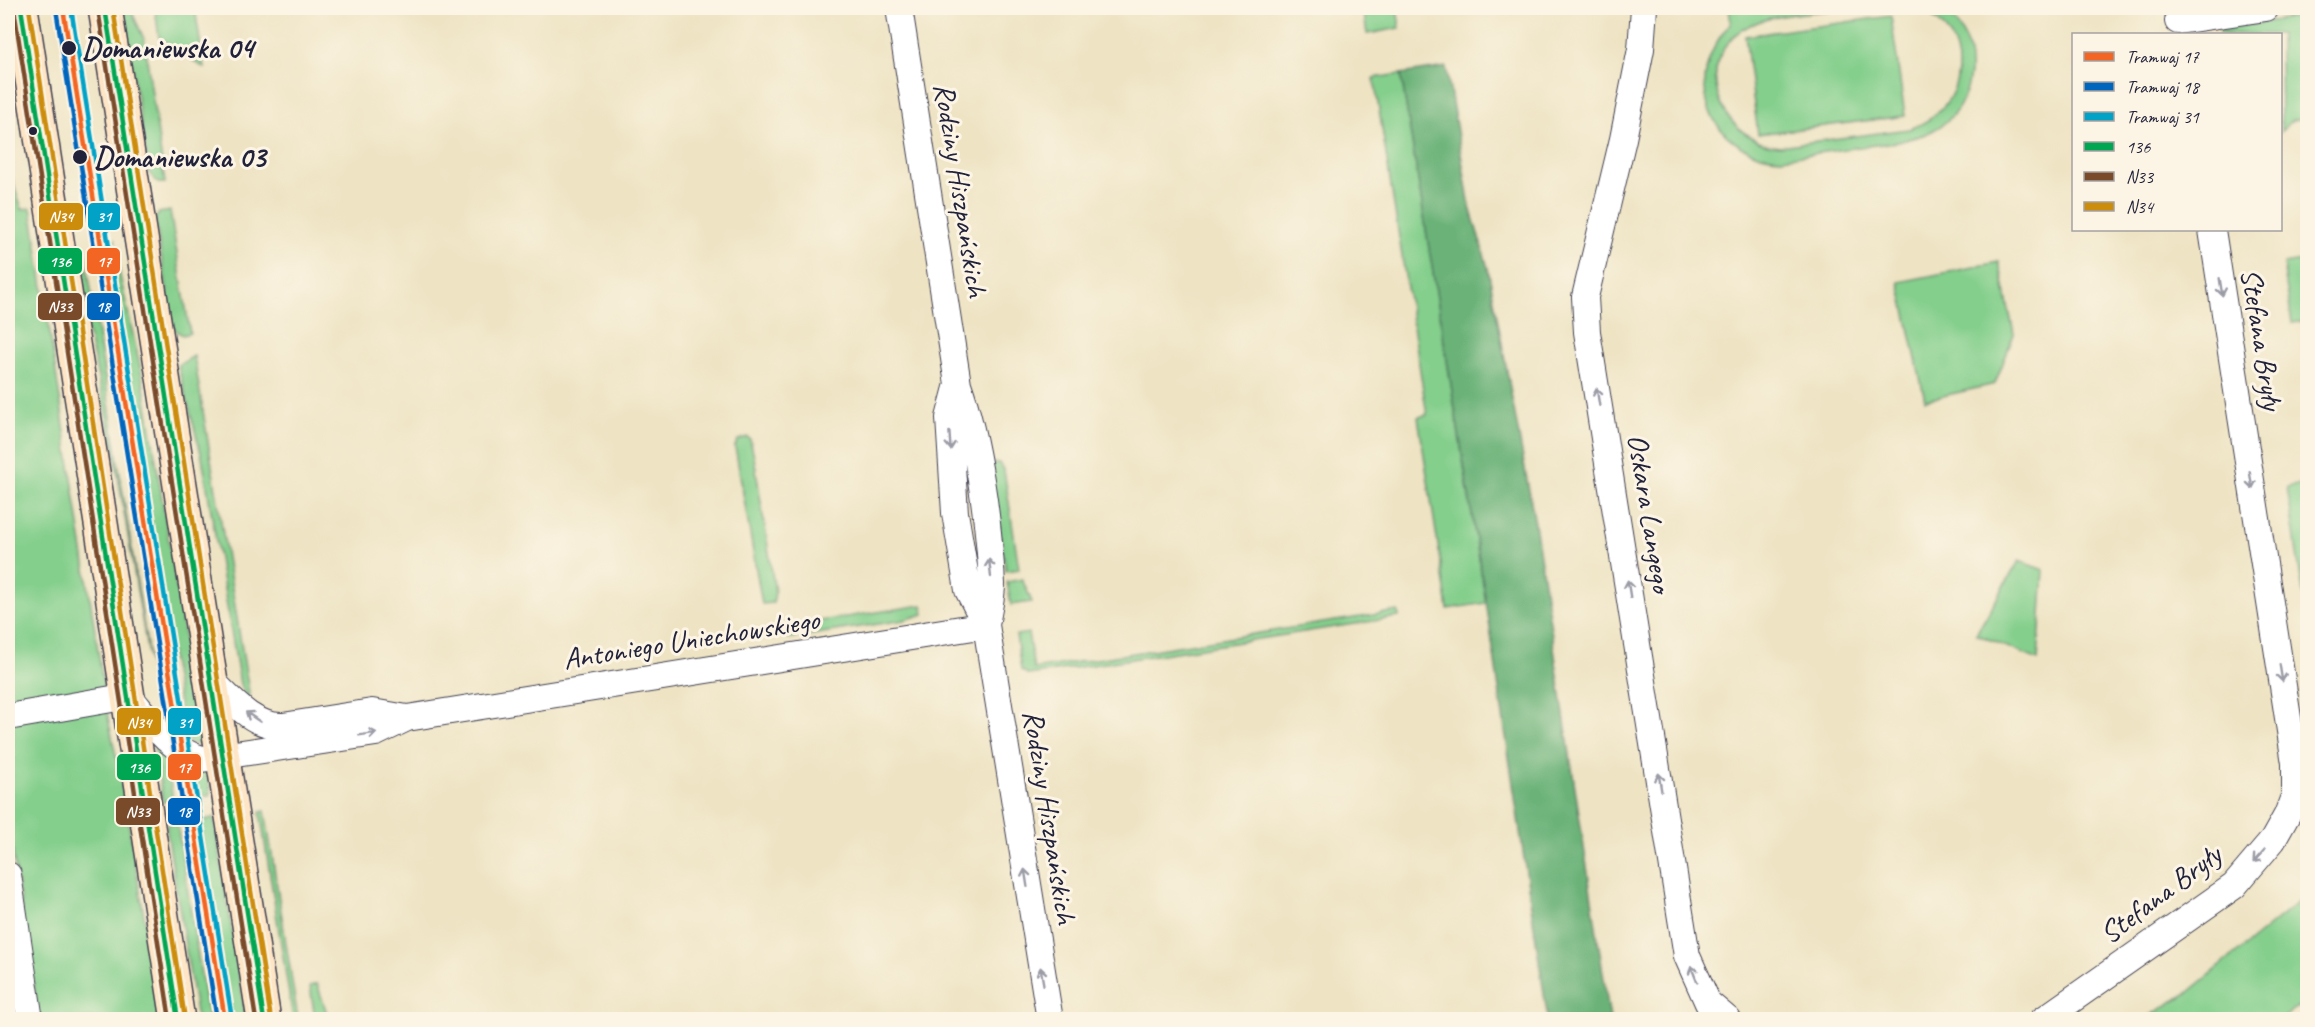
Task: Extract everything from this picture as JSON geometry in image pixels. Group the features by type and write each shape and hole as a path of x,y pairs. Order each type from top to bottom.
{"main road":[{"path":"21,8 178,1020"},
{"path":"105,8 264,1020"},
{"path":"8,22 27,50"}],"street":[{"name":"Rodziny Hiszpańskich","path":"899,8 958,384 969,415 980,484 992,586 986,626 1050,1020"},
{"name":"Oskara Langego","path":"1644,8 1641,49 1623,140 1585,297 1587,332 1686,947 1702,993 1714,1010 1728,1020"},
{"path":"2178,21 2266,8"},
{"name":"Stefana Bryły","path":"2043,1020 2234,886 2273,840 2287,815 2295,794 2295,763 2212,231"},
{"name":"Antoniego Uniechowskiego","path":"129,696 168,741 182,752 202,759 223,758 376,733 407,718 986,626"},
{"name":"Antoniego Uniechowskiego","path":"210,679 253,720 269,726 283,726 372,712 407,718"},
{"path":"8,717 129,696"},
{"path":"8,875 30,1020"}],"green space":[{"path":"155,8 195,8 204,68 159,37"},
{"path":"1363,8 1397,8 1400,28 1367,34"},
{"path":"1729,8 1855,8 1767,19 1743,29 1727,44 1718,62 1716,81 1720,100 1729,117 1742,131 1760,141 1780,146 1909,129 1929,119 1944,106 1954,90 1958,72 1957,54 1950,36 1937,20 1919,8 1943,8 1960,29 1967,46 1970,64 1965,94 1957,110 1945,123 1915,138 1782,158 1756,154 1726,135 1715,121 1708,105 1705,88 1706,71 1719,38 1731,23"},
{"path":"131,10 144,39 165,183 158,183 149,173 123,12"},
{"path":"2307,15 2307,118 2292,120 2282,131 2282,33 2220,33 2219,30"},
{"path":"1891,16 1905,116 1758,134 1745,36"},
{"path":"1446,67 1470,207 1488,268 1535,523 1610,1019 1548,1019 1487,608 1401,74"},
{"path":"1401,74 1486,603 1448,609 1418,417 1427,415 1374,78"},
{"path":"8,167 22,209 31,208 109,723 122,784 161,1019 39,1019 8,823"},
{"path":"170,211 190,333 183,335 173,326 155,219 159,213"},
{"path":"115,240 120,276 142,375 202,746 185,741 105,242"},
{"path":"84,245 157,709 113,446 87,328 74,247"},
{"path":"2307,260 2307,321 2292,323 2283,264"},
{"path":"1999,262 2014,334 1995,384 1925,400 1899,282"},
{"path":"194,356 249,692 248,700 240,684 202,457 179,370 179,365"},
{"path":"747,437 750,439 754,457 775,592 773,603 762,604 735,446 738,440"},
{"path":"999,463 1004,470 1019,569 1006,571 988,464"},
{"path":"2308,483 2307,619 2287,487"},
{"path":"2019,561 2044,570 2038,660 1976,634"},
{"path":"1022,579 1032,602 1011,605 1007,582"},
{"path":"922,605 924,614 904,620 791,638 772,634 769,629"},
{"path":"1398,611 1399,617 1029,675 1021,670 1016,635 1028,633 1034,669"},
{"path":"154,748 166,756 173,800 163,802"},
{"path":"189,767 207,773 211,795 194,797"},
{"path":"265,811 298,1019 293,1019 260,812"},
{"path":"214,818 246,1019 230,1019 198,821"},
{"path":"177,823 208,1019 197,1019 166,825"},
{"path":"2307,895 2307,1001 2281,1019 2145,1019 2189,992"},
{"path":"317,984 329,1019 315,1019 310,986"}],"tram line":[{"name":"17","path":"63,8 225,1020"},
{"name":"31","path":"71,8 232,1019"},
{"name":"18","path":"56,9 217,1020"}],"transit line":[{"name":"136","path":"21,8 178,1020"},
{"name":"N34","path":"29,8 185,1019"},
{"name":"136","path":"105,8 264,1020"},
{"name":"N34","path":"113,8 271,1019"},
{"name":"N33","path":"14,9 170,1020"},
{"name":"N33","path":"98,9 256,1020"}],"place":[{"name":"Domaniewska 04","path":"69,48"},
{"name":"Domaniewska 03","path":"80,157"}]}
